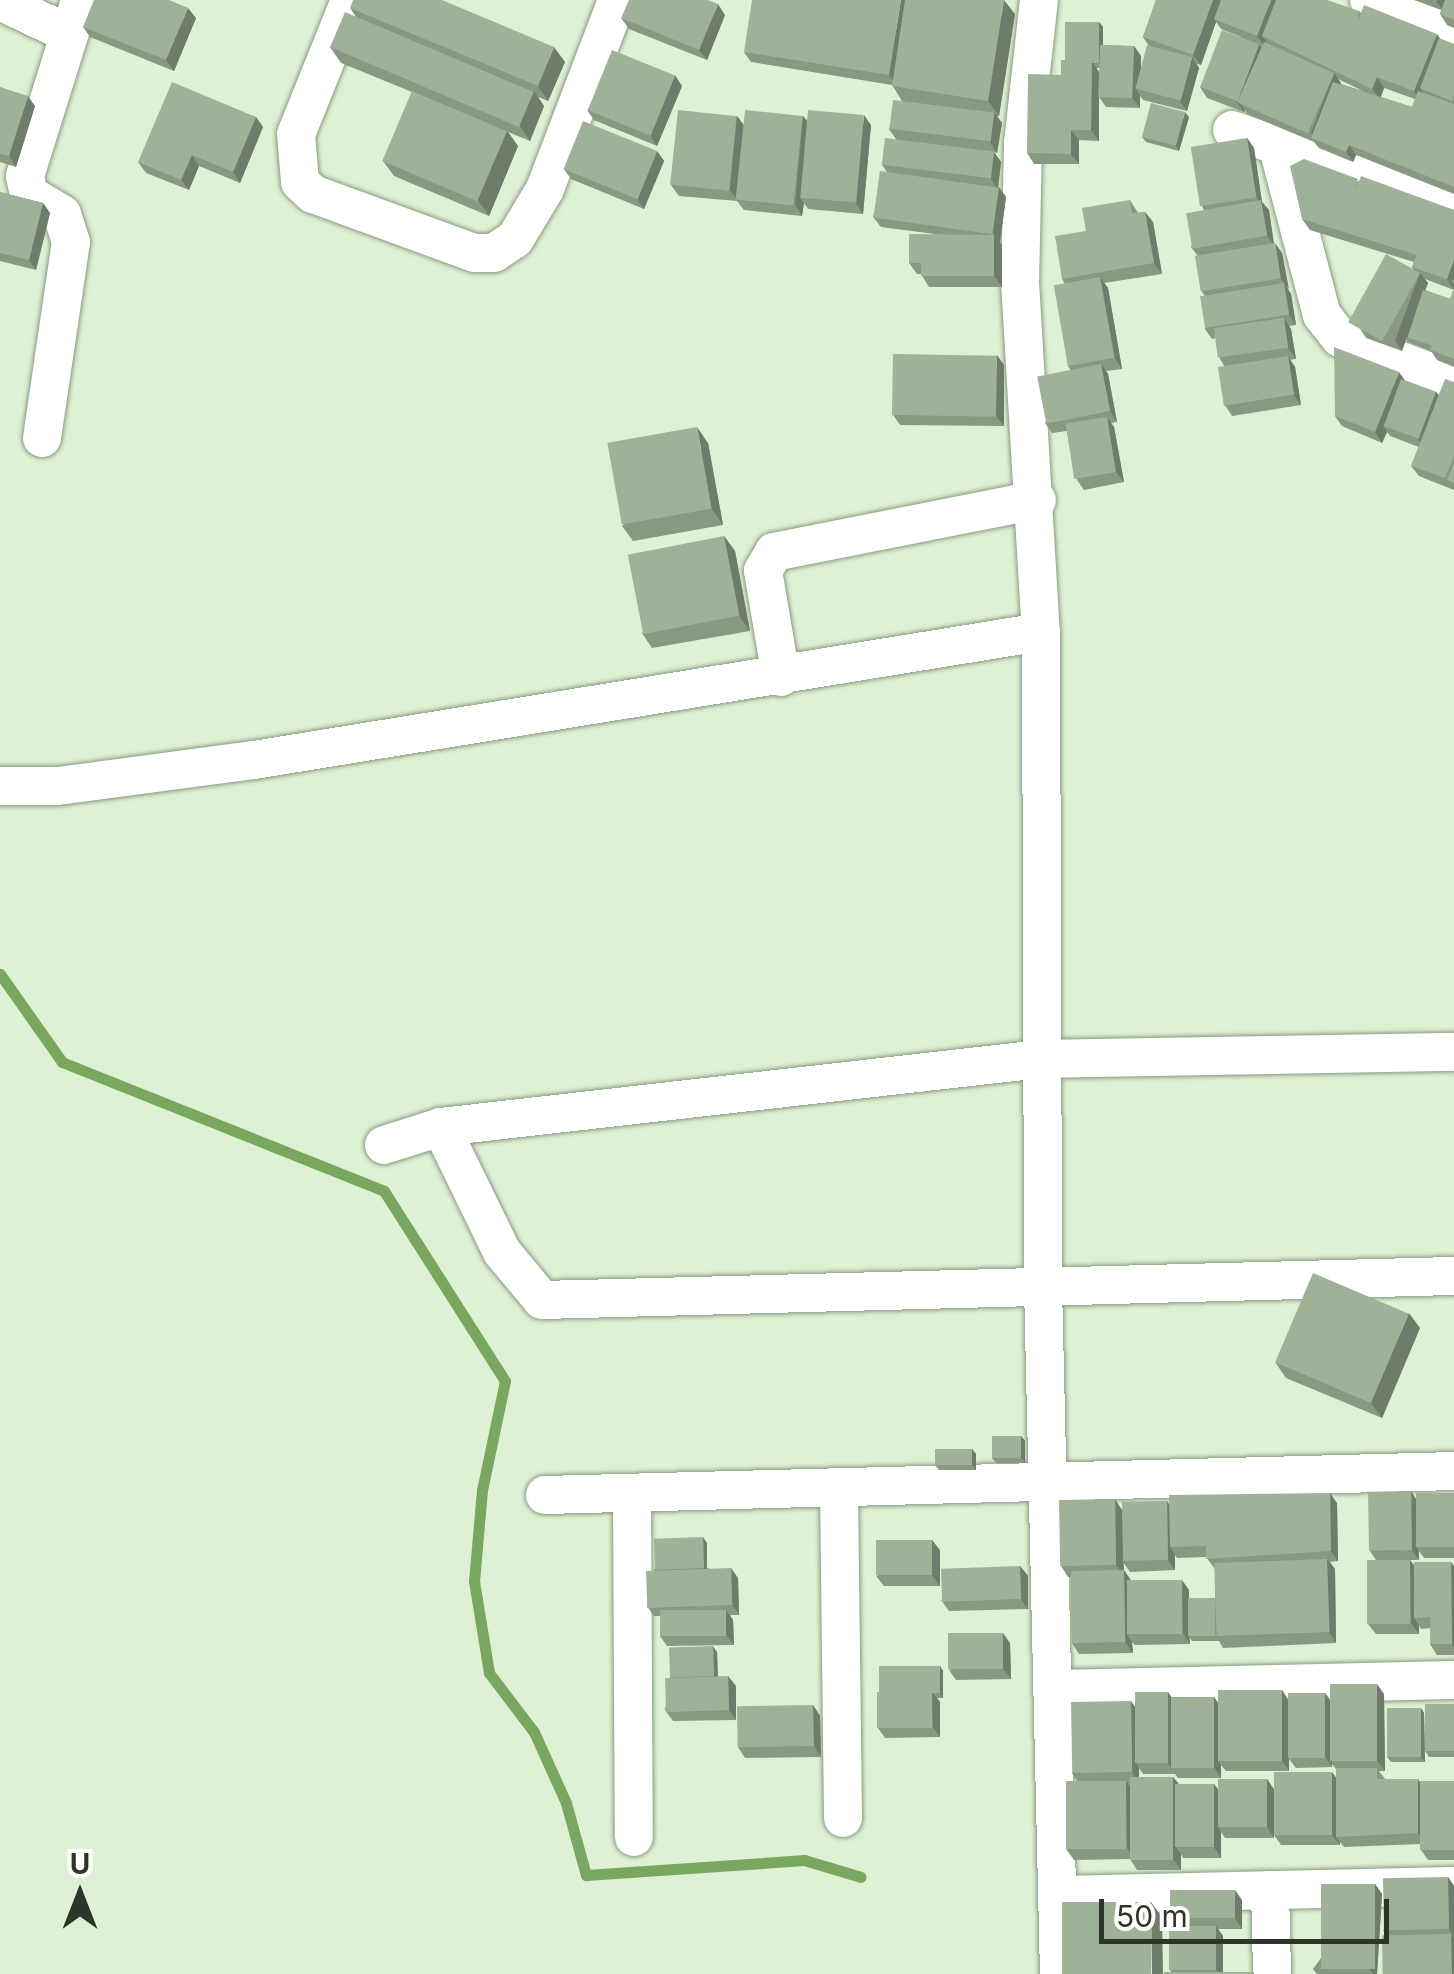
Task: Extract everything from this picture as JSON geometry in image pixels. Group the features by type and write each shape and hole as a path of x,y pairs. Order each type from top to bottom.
{"street":[{"path":"350,0 296,134 300,182 313,194 474,253 494,253 515,239 544,189 618,0"},
{"path":"1039,0 1023,143 1020,282 1037,500 1041,632 1043,1286 1059,1974"},
{"path":"1369,0 1454,31"},
{"path":"0,1 74,17 25,176 29,194 62,214 71,242 42,438"},
{"path":"1232,130 1454,206"},
{"path":"1277,144 1322,315 1340,338 1454,381"},
{"path":"781,677 762,572 774,552 1037,500"},
{"path":"0,786 118,779 781,677 1041,632"},
{"path":"384,1145 441,1128 1041,1059 1454,1052"},
{"path":"441,1128 502,1252 542,1300 1454,1276"},
{"path":"544,1495 632,1496 1454,1471"},
{"path":"839,1490 844,1818"},
{"path":"632,1496 634,1836"},
{"path":"1054,1689 1454,1680"},
{"path":"1058,1895 1454,1886"},
{"path":"1270,1890 1272,1974"}],"building":[{"path":"94,0 169,0 188,8 166,60 83,27"},
{"path":"353,0 442,0 554,47 538,86 350,8"},
{"path":"629,0 708,0 718,4 699,50 621,18"},
{"path":"752,0 901,0 889,75 744,52"},
{"path":"905,0 1004,0 988,101 892,86"},
{"path":"1156,0 1213,0 1193,55 1143,37"},
{"path":"1221,0 1271,0 1257,36 1214,19"},
{"path":"1276,0 1327,0 1359,11 1358,21 1364,5 1437,34 1414,91 1377,77 1372,89 1262,36"},
{"path":"1445,0 1454,0 1454,20 1440,14"},
{"path":"345,12 534,92 519,127 330,47"},
{"path":"1065,22 1099,22 1099,63 1065,61"},
{"path":"1222,30 1259,44 1237,101 1200,87"},
{"path":"1439,38 1454,44 1452,101 1420,88"},
{"path":"1264,42 1334,73 1307,134 1237,102"},
{"path":"1100,45 1134,46 1132,98 1098,97"},
{"path":"1147,45 1192,57 1181,101 1135,88"},
{"path":"612,50 675,75 651,136 588,110"},
{"path":"1061,60 1092,61 1091,130 1071,130 1071,154 1027,153 1028,74 1061,75"},
{"path":"172,82 256,117 233,172 192,155 181,180 138,162"},
{"path":"1333,82 1412,107 1418,91 1454,104 1454,187 1349,145 1346,152 1311,138"},
{"path":"0,87 28,96 9,156 0,154"},
{"path":"412,91 507,131 477,201 382,161"},
{"path":"893,100 994,112 991,141 889,129"},
{"path":"1151,103 1185,112 1176,146 1142,137"},
{"path":"678,110 737,116 729,191 670,185"},
{"path":"745,110 803,116 793,206 736,200"},
{"path":"808,110 864,115 856,203 800,198"},
{"path":"583,121 657,151 638,199 564,169"},
{"path":"885,138 994,151 991,178 882,165"},
{"path":"1247,138 1256,197 1200,206 1191,147"},
{"path":"1304,159 1358,179 1356,189 1361,176 1454,210 1454,260 1447,279 1412,267 1417,255 1302,219 1290,166"},
{"path":"880,171 999,188 992,234 873,218"},
{"path":"0,192 43,203 29,260 0,253"},
{"path":"1130,200 1132,213 1145,212 1154,263 1062,279 1055,236 1086,231 1082,208"},
{"path":"1261,200 1267,235 1192,249 1186,213"},
{"path":"909,234 994,235 994,276 921,276 921,263 909,263"},
{"path":"1275,243 1281,279 1201,291 1195,256"},
{"path":"1386,254 1420,273 1382,341 1348,322"},
{"path":"1100,277 1114,358 1068,366 1054,285"},
{"path":"1284,283 1289,315 1205,328 1200,296"},
{"path":"1454,288 1454,359 1430,350"},
{"path":"1423,290 1450,299 1434,346 1408,338"},
{"path":"1284,318 1288,348 1218,358 1214,328"},
{"path":"1334,347 1399,372 1375,432 1335,416"},
{"path":"893,354 997,356 996,417 892,415"},
{"path":"1288,356 1294,395 1224,406 1218,367"},
{"path":"1101,364 1110,411 1046,424 1037,376"},
{"path":"1401,379 1436,392 1419,439 1384,426"},
{"path":"1445,379 1454,382 1454,456 1445,478 1411,466"},
{"path":"1107,417 1116,472 1074,479 1066,424"},
{"path":"697,427 711,509 622,525 607,443"},
{"path":"1454,463 1454,483 1447,480"},
{"path":"724,536 739,616 643,634 628,555"},
{"path":"1313,1273 1409,1314 1371,1403 1275,1362"},
{"path":"992,1436 1021,1436 1021,1458 992,1458"},
{"path":"935,1449 972,1449 972,1465 935,1465"},
{"path":"1411,1491 1412,1550 1369,1551 1368,1492"},
{"path":"1330,1493 1331,1551 1206,1559 1206,1546 1170,1547 1169,1495"},
{"path":"1416,1493 1454,1493 1454,1547 1416,1547"},
{"path":"1115,1499 1116,1565 1060,1566 1059,1500"},
{"path":"1167,1501 1168,1560 1123,1561 1122,1502"},
{"path":"703,1537 704,1568 655,1570 654,1539"},
{"path":"876,1540 932,1540 932,1575 876,1575"},
{"path":"1327,1559 1330,1632 1217,1636 1214,1563"},
{"path":"1367,1560 1410,1560 1410,1624 1367,1624"},
{"path":"1414,1562 1451,1562 1452,1644 1430,1644 1430,1617 1414,1618"},
{"path":"1020,1566 1021,1599 942,1602 941,1569"},
{"path":"731,1568 732,1605 647,1608 646,1571"},
{"path":"1124,1570 1125,1642 1072,1643 1071,1571"},
{"path":"1127,1580 1182,1580 1182,1634 1127,1634"},
{"path":"1188,1598 1215,1598 1215,1636 1188,1636"},
{"path":"660,1610 726,1610 726,1636 660,1636"},
{"path":"948,1633 1003,1633 1003,1669 948,1669"},
{"path":"713,1646 714,1676 670,1678 669,1648"},
{"path":"879,1666 940,1666 940,1693 879,1693"},
{"path":"728,1676 729,1710 666,1712 665,1678"},
{"path":"1330,1684 1377,1684 1377,1761 1330,1761"},
{"path":"1218,1690 1282,1690 1282,1761 1218,1761"},
{"path":"877,1692 932,1692 932,1728 877,1728"},
{"path":"1135,1692 1168,1692 1168,1763 1135,1763"},
{"path":"1288,1693 1325,1693 1325,1758 1288,1758"},
{"path":"1171,1697 1214,1697 1214,1768 1171,1768"},
{"path":"1131,1701 1132,1772 1072,1773 1071,1702"},
{"path":"1425,1704 1454,1704 1454,1751 1425,1751"},
{"path":"813,1705 814,1746 738,1747 737,1706"},
{"path":"1387,1708 1421,1708 1421,1757 1387,1757"},
{"path":"1336,1768 1377,1768 1377,1779 1418,1779 1418,1833 1336,1837"},
{"path":"1274,1772 1332,1772 1332,1835 1274,1835"},
{"path":"1130,1777 1173,1777 1173,1860 1130,1860"},
{"path":"1218,1779 1267,1779 1267,1827 1218,1827"},
{"path":"1066,1781 1126,1781 1126,1849 1066,1849"},
{"path":"1420,1781 1454,1781 1454,1850 1420,1850"},
{"path":"1175,1784 1214,1784 1214,1847 1175,1847"},
{"path":"1448,1877 1449,1929 1384,1930 1383,1878"},
{"path":"1321,1884 1375,1884 1375,1969 1321,1969"},
{"path":"1170,1890 1235,1890 1235,1918 1170,1918"},
{"path":"1062,1902 1151,1902 1151,1974 1062,1974"},
{"path":"1169,1926 1216,1926 1216,1970 1169,1970"},
{"path":"1451,1934 1452,1974 1383,1974 1382,1935"},
{"path":"1164,1972 1254,1974 1164,1974"}],"waterway":[{"path":"0,974 62,1062 384,1191 505,1381 482,1490 474,1581 489,1673 534,1732 566,1803 586,1875 804,1860 861,1877"}]}
